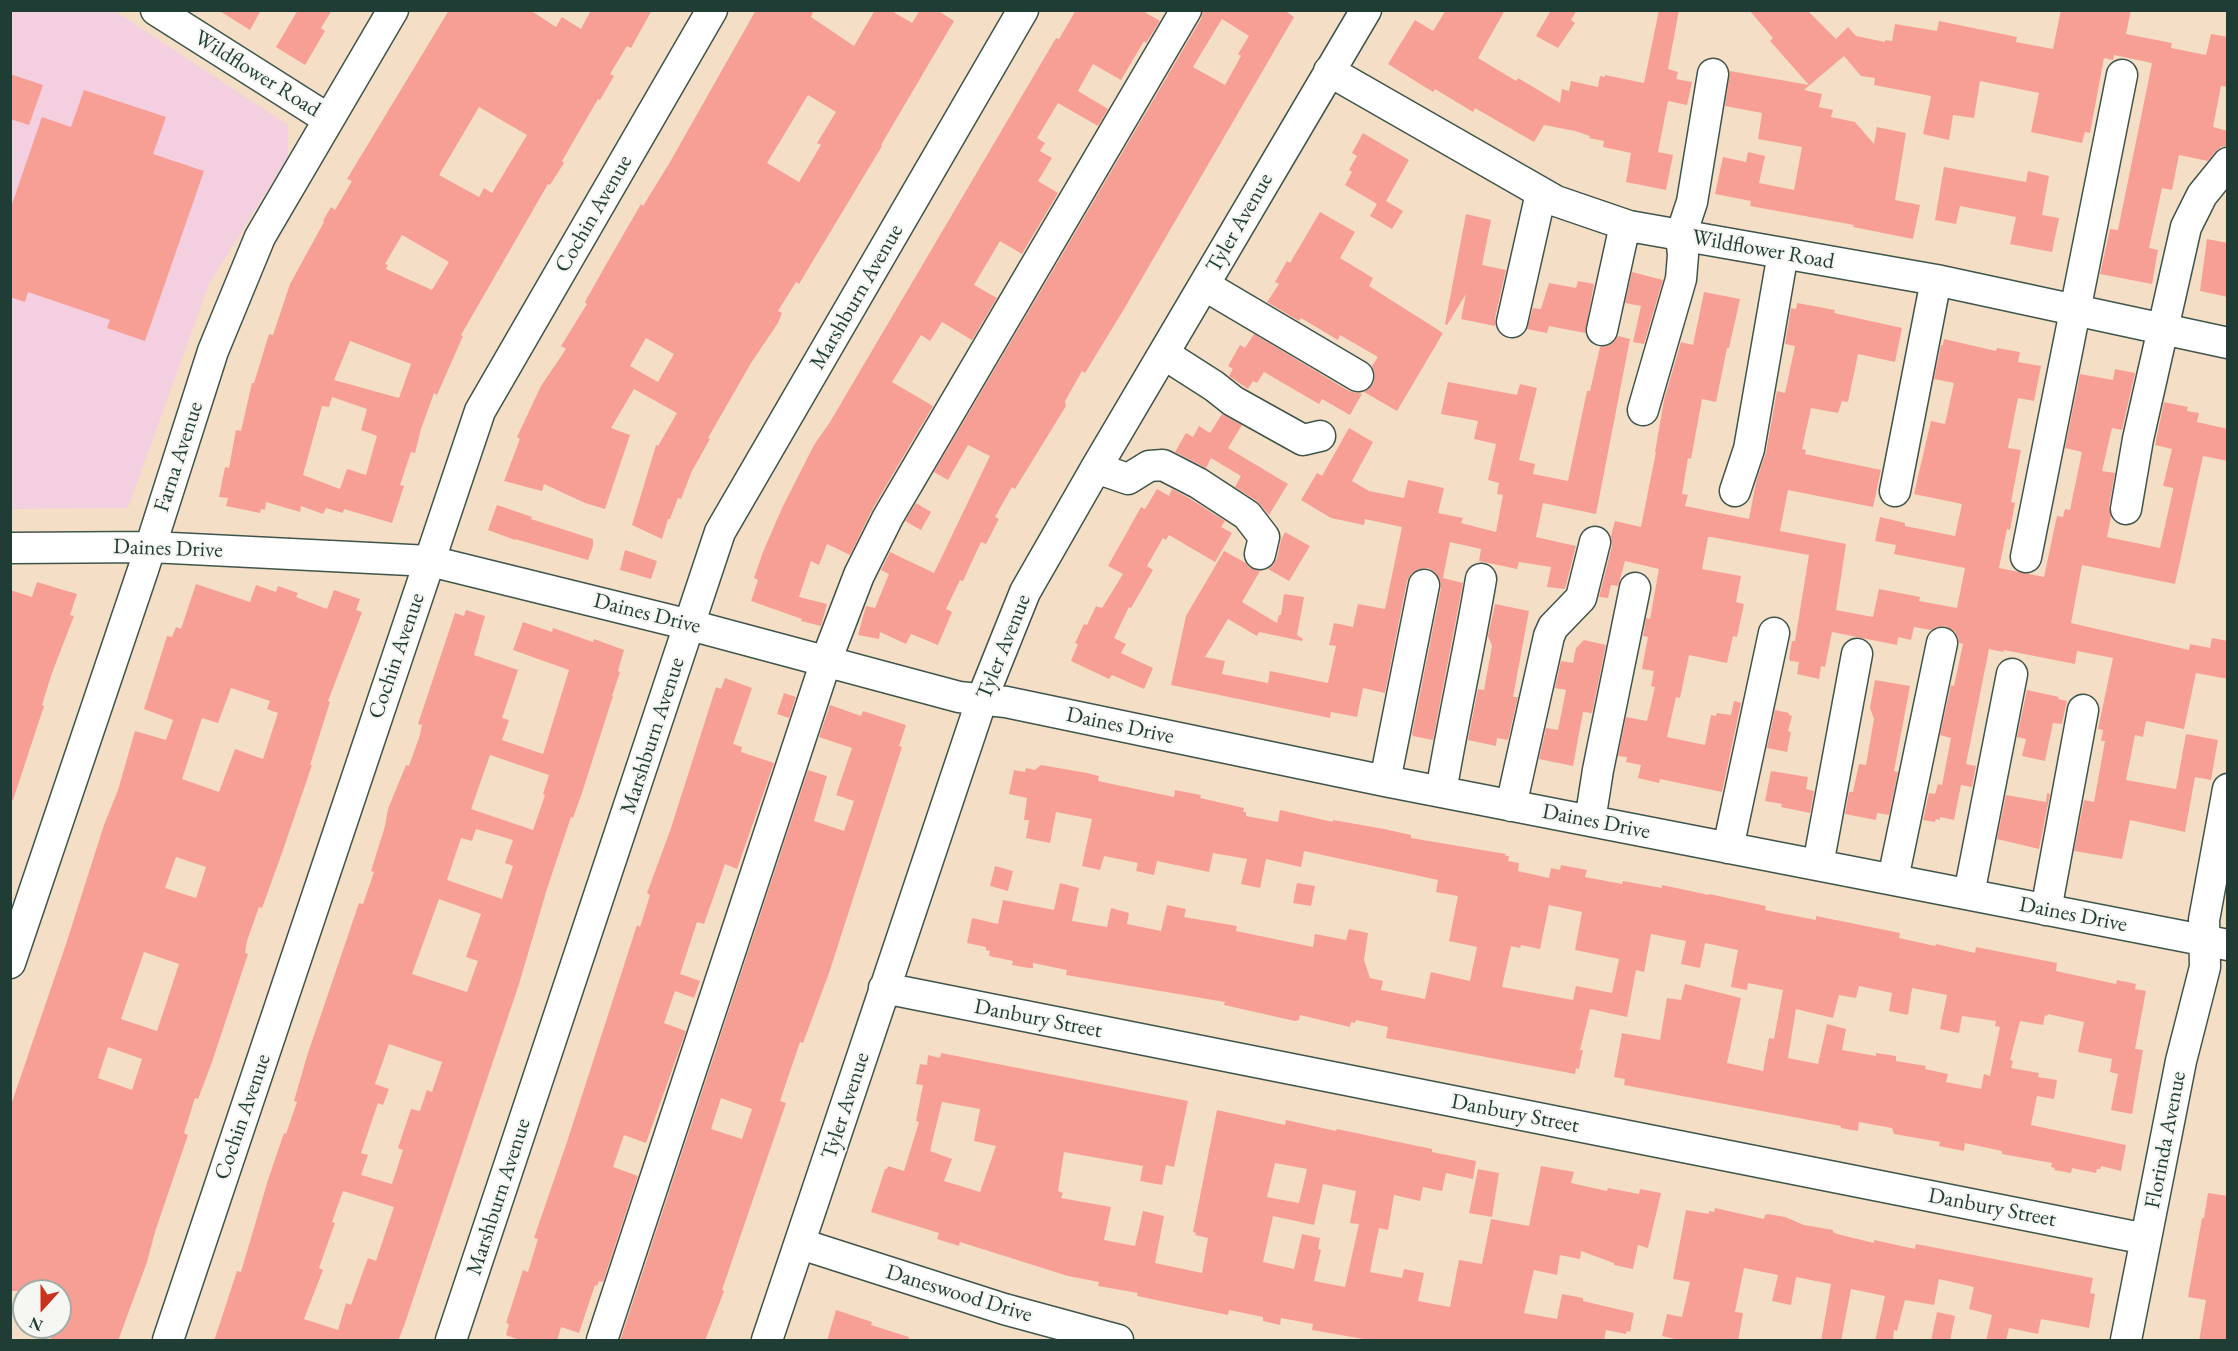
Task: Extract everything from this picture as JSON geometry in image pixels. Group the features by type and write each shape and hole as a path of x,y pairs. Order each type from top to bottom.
{"street":[{"name":"Wildflower Road","path":"156,10 328,119"},
{"name":"Farna Avenue","path":"10,963 150,547 213,351 260,237 393,10"},
{"name":"Cochin Avenue","path":"168,1341 480,411 712,10"},
{"name":"Marshburn Avenue","path":"451,1341 720,532 1023,10"},
{"path":"602,1341 826,661 859,575 888,517 1186,10"},
{"name":"Tyler Avenue","path":"768,1341 982,699 1025,592 1366,10"},
{"name":"Wildflower Road","path":"1329,71 1556,201 1625,225 1936,280 2228,344"},
{"path":"1643,410 1681,279 1683,255 1681,235 1692,202 1713,74"},
{"path":"2026,557 2122,75"},
{"path":"2126,509 2138,439 2186,227 2202,195 2228,163"},
{"path":"1512,322 1541,193"},
{"path":"1602,330 1625,225"},
{"path":"1735,491 1749,449 1783,253"},
{"path":"1895,491 1936,280"},
{"path":"1204,285 1358,376"},
{"path":"1164,354 1233,401 1303,440 1320,436"},
{"path":"1096,468 1128,479 1149,466 1164,465 1198,483 1247,515 1264,537 1260,554"},
{"path":"1511,806 1549,636 1553,627 1581,598 1595,542"},
{"name":"Daines Drive","path":"10,548 150,547 430,561 690,625 960,697 1006,702 1385,781 2215,943"},
{"path":"1441,792 1481,579"},
{"path":"1385,781 1424,585"},
{"path":"1590,821 1598,770 1635,588"},
{"path":"1728,848 1774,633"},
{"path":"1893,879 1942,643"},
{"path":"1818,865 1857,654"},
{"path":"1969,894 2012,674"},
{"path":"2046,910 2083,710"},
{"name":"Florinda Avenue","path":"2126,1341 2181,1061 2205,967 2215,943 2204,920 2228,789"},
{"name":"Danbury Street","path":"884,988 2146,1239"},
{"name":"Daneswood Drive","path":"801,1244 1004,1309 1118,1341"}],"shaded area":[{"path":"10,11 115,11 288,125 288,157 209,284 128,508 11,509"}],"building":[{"path":"218,10 261,10 250,30"},
{"path":"298,10 332,10 321,28 325,31 305,65 276,47"},
{"path":"449,10 530,10 556,27 562,17 581,29 591,10 652,10 631,48 627,46 610,74 614,76 600,100 598,99 562,161 564,163 550,185 548,184 461,335 463,336 437,395 434,393 415,453 411,452 400,485 404,486 392,523 344,509 343,513 326,508 323,514 301,506 300,512 266,502 265,510 261,509 260,513 226,506 228,498 219,497 225,467 229,468 236,430 241,431 252,383 254,383 269,334 273,335 290,284 323,221 331,207 335,210 352,181 347,179","holes":["479,107 527,135 492,193 484,188 479,197 439,175","402,235 449,262 432,290 386,269 388,265 385,264","350,341 411,364 399,398 334,380","332,397 367,409 361,430 377,436 366,475 347,469 340,489 303,475 322,406 329,407"]},
{"path":"756,10 814,10 811,17 854,46 875,10 890,10 912,23 920,10 937,10 954,21 799,284 796,282 778,311 782,313 778,323 751,363 708,438 710,439 692,471 681,499 678,498 670,519 668,519 662,539 632,525 656,445 658,446 677,413 634,389 611,428 630,435 605,509 585,503 544,484 542,491 504,481 520,439 517,437 541,386 566,349 561,346 587,304 585,302 641,204 643,206","holes":["808,95 836,112 817,143 821,145 799,182 767,163","646,338 674,354 658,382 630,366"]},
{"path":"1076,10 1141,10 1160,21 1146,43 1144,41 1121,80 1093,64 1078,91 1108,109 1098,126 1058,103 1037,138 1045,143 1040,151 1052,158 1038,181 1058,193 1022,254 1000,241 974,285 997,298 972,340 942,322 930,341 921,335 892,382 933,406 873,508 850,555 827,544 819,565 811,561 799,597 827,604 821,626 801,621 802,619 751,601 758,580 754,578 763,552 814,445 830,422 1056,38 1059,39"},
{"path":"1203,10 1284,10 1294,17 1124,309 1085,373 1082,371 1065,401 1066,406 1015,489 1012,487 995,517 999,519 986,544 981,542 963,581 960,580 946,609 952,612 938,645 911,634 906,644 880,632 879,639 858,635 866,606 875,608 889,574 881,570 890,552 934,573 990,456 968,445 948,480 934,472 1201,19","holes":["1222,19 1249,36 1238,54 1241,56 1225,85 1193,67"]},
{"path":"1446,10 1505,10 1478,58 1516,81 1518,78 1560,103 1562,89 1569,91 1571,81 1598,87 1600,76 1605,77 1605,75 1644,83 1659,10 1679,10 1668,69 1678,72 1676,79 1692,82 1687,105 1668,101 1658,152 1673,155 1666,190 1626,182 1631,153 1603,147 1604,141 1589,138 1590,136 1575,131 1544,125 1534,142 1475,108 1473,112 1435,89 1433,92 1388,64 1415,20 1433,31"},
{"path":"1551,10 1577,10 1571,20 1575,23 1558,48 1536,36"},
{"path":"1749,10 1807,10 1836,39 1848,27 1856,36 1885,42 1885,40 1892,41 1895,24 1937,31 1939,21 2017,37 2016,42 2053,49 2061,10 2131,10 2126,34 2172,43 2171,48 2206,55 2211,34 2228,37 2228,87 2221,86 2213,127 2228,131 2228,146 2221,147 2208,161 2179,155 2172,190 2162,188 2149,248 2158,250 2152,284 2100,274 2110,229 2118,230 2152,63 2114,55 2113,60 2104,58 2090,133 2085,132 2082,143 2031,132 2039,93 1980,81 1974,118 1953,115 1949,140 1923,134 1931,96 1874,85 1875,78 1861,76 1844,56 1804,90 1822,94 1819,107 1833,110 1831,117 1855,122 1874,144 1877,127 1906,133 1895,200 1920,205 1913,239 1853,227 1854,225 1750,206 1751,201 1715,194 1723,157 1746,162 1748,152 1765,156 1759,183 1794,190 1802,147 1758,139 1762,113 1725,106 1730,71 1809,85 1770,41 1773,38"},
{"path":"10,74 43,85 29,125 10,119"},
{"path":"84,90 166,117 153,154 204,171 145,341 107,328 110,320 28,292 25,302 10,297 10,210 42,117 71,127"},
{"path":"1363,133 1409,160 1386,201 1403,211 1392,229 1370,216 1377,204 1345,185 1352,172 1349,170 1357,156 1352,153"},
{"path":"1944,167 2026,182 2028,171 2049,176 2042,215 2059,218 2052,252 2010,244 2016,217 1960,206 1956,224 1935,220"},
{"path":"1320,212 1355,232 1340,258 1373,278 1369,286 1443,333 1397,411 1364,392 1373,384 1375,376 1372,366 1378,357 1340,335 1338,340 1301,318 1299,321 1267,302 1279,284 1275,282 1287,261 1290,263"},
{"path":"1466,214 1491,220 1482,265 1506,270 1495,326 1461,319 1466,294 1447,325 1445,324"},
{"path":"2207,239 2228,243 2228,297 2200,291"},
{"path":"1632,272 1663,280 1644,344 1633,342 1641,306 1625,303"},
{"path":"1578,281 1594,284 1585,333 1549,326 1547,333 1527,329 1533,308 1541,309 1549,283 1576,288"},
{"path":"1704,292 1740,299 1716,402 1702,399 1682,494 1688,495 1685,506 1749,519 1756,482 1766,452 1777,391 1785,393 1795,346 1785,344 1791,308 1796,309 1797,303 1835,310 1834,313 1902,328 1895,362 1858,354 1848,402 1842,401 1838,413 1811,408 1802,449 1806,450 1805,454 1881,470 1873,507 1788,490 1780,531 1846,544 1836,610 1873,617 1879,589 1920,597 1919,601 1957,608 1965,568 1894,554 1896,545 1875,541 1880,517 1905,523 1905,526 1955,536 1962,504 1914,494 1931,421 1945,424 1954,383 1934,379 1944,339 1996,351 1997,348 2020,352 2018,362 2041,366 2034,401 2018,398 2008,448 2021,450 2011,502 2015,503 2010,530 2007,529 1999,568 2044,577 2057,516 2063,517 2065,509 2070,510 2082,452 2065,448 2080,374 2113,380 2115,369 2135,373 2122,430 2112,428 2102,471 2115,473 2109,506 2111,517 2107,537 2160,548 2173,490 2173,488 2163,486 2172,449 2155,445 2164,402 2188,407 2187,411 2199,413 2197,422 2228,429 2228,461 2203,456 2175,584 2082,565 2071,623 2189,650 2190,644 2210,648 2212,638 2228,641 2228,679 2196,673 2184,729 2146,721 2143,737 2135,735 2126,780 2176,789 2186,734 2218,740 2211,780 2195,777 2185,832 2130,820 2122,859 2074,851 2084,800 2094,802 2105,741 2101,741 2103,730 2098,729 2113,658 2077,651 2075,664 1989,649 1966,764 1976,766 1972,787 1961,785 1954,820 1940,817 1940,820 1936,819 1935,822 1923,820 1929,793 1935,794 1938,784 1942,785 1951,738 1940,735 1963,644 1959,643 1954,631 1945,626 1931,630 1914,627 1911,640 1898,637 1897,645 1832,632 1825,667 1821,666 1819,679 1797,674 1799,662 1790,661 1789,658 1792,641 1795,641 1809,555 1711,537 1708,537 1702,569 1741,576 1736,602 1744,604 1737,637 1733,636 1727,663 1689,655 1680,698 1676,697 1667,737 1705,745 1711,715 1716,716 1717,713 1731,715 1734,701 1741,703 1722,792 1660,779 1659,783 1638,778 1641,765 1626,762 1627,757 1618,756 1626,717 1647,721 1655,687 1651,686 1654,671 1642,669 1648,637 1643,636 1646,618 1650,619 1659,569 1625,561 1618,586 1611,585 1608,598 1599,597 1612,546 1611,536 1615,521 1641,527 1664,400 1681,342 1693,345"},
{"path":"1254,334 1349,391 1362,394 1350,415 1322,399 1319,404 1264,372 1257,383 1253,381 1248,389 1229,376 1233,369 1228,366 1240,345 1245,348"},
{"path":"1618,336 1630,339 1596,514 1543,503 1536,537 1576,546 1565,589 1547,587 1551,567 1519,562 1517,569 1479,561 1481,549 1450,542 1443,578 1463,583 1433,740 1412,734 1441,588 1440,579 1428,568 1418,569 1407,581 1385,693 1363,688 1357,717 1331,712 1330,718 1171,685 1186,616 1224,551 1249,567 1260,571 1242,602 1277,623 1281,615 1284,594 1304,597 1297,635 1303,639 1302,641 1259,632 1257,636 1228,619 1205,657 1225,661 1222,674 1268,683 1270,671 1328,683 1336,646 1329,645 1334,623 1353,627 1358,604 1385,609 1402,527 1365,519 1364,525 1331,518 1301,500 1317,473 1322,476 1349,428 1373,442 1352,481 1369,491 1404,498 1408,480 1444,488 1438,513 1463,518 1461,523 1496,532 1503,495 1497,494 1499,483 1488,480 1496,444 1474,439 1478,421 1441,414 1448,382 1517,395 1520,384 1537,388 1519,460 1535,464 1533,474 1568,481 1587,391 1590,391 1600,347 1608,346"},
{"path":"1222,414 1242,425 1228,448 1288,484 1269,515 1257,501 1235,487 1241,476 1211,458 1206,468 1175,452 1186,433 1193,437 1199,426 1210,433"},
{"path":"1157,489 1169,496 1172,489 1189,498 1225,521 1221,527 1232,533 1215,562 1169,535 1166,540 1163,538 1147,566 1153,570 1131,608 1129,607 1114,638 1126,644 1121,653 1153,668 1144,689 1112,675 1109,679 1071,661 1078,644 1075,643 1084,624 1087,625 1096,606 1102,608 1123,574 1108,566 1141,507 1145,509"},
{"path":"916,503 931,512 921,530 905,521"},
{"path":"497,505 532,517 531,519 593,539 588,560 515,540 488,530"},
{"path":"1285,532 1310,546 1289,581 1268,569 1277,558"},
{"path":"625,550 657,561 651,579 620,570"},
{"path":"37,582 77,594 70,615 74,616 52,673 42,705 44,706 13,800 10,800 10,590 32,597"},
{"path":"196,584 250,602 256,585 276,592 278,586 298,593 296,597 327,609 334,590 360,599 356,610 362,612 328,701 330,702 310,765 312,765 282,853 247,941 245,953 248,954 212,1062 198,1099 195,1098 184,1133 188,1135 147,1262 118,1341 50,1341 51,1339 72,1339 72,1279 12,1279 12,1291 10,1291 10,1108 104,825 118,790 135,731 166,740 173,720 144,709 167,636 172,637 176,627 181,629","holes":["231,688 270,701 267,709 278,713 263,759 235,749 219,792 182,779 202,718 218,723","176,857 206,867 196,898 165,888","144,952 179,964 157,1031 121,1019","108,1047 142,1059 132,1090 98,1078"]},
{"path":"1495,604 1529,611 1513,697 1518,697 1508,740 1497,738 1496,746 1468,740 1478,689 1484,690 1492,646 1488,636"},
{"path":"466,610 485,616 474,655 518,670 502,718 509,720 502,740 543,754 569,670 513,650 523,622 552,632 553,628 593,642 594,639 624,650 613,696 582,793 573,818 571,817 519,984 404,1326 398,1341 214,1341 237,1271 241,1272 268,1180 297,1102 294,1101 307,1056 359,903 363,904 374,872 371,871 388,809 406,765 409,766 420,735 422,725 418,724 455,613 464,616","holes":["490,755 549,775 533,830 471,809","476,829 513,840 505,863 513,866 502,899 447,880 461,838 472,841","439,899 481,914 466,957 478,961 467,992 412,974","389,1044 442,1062 432,1092 427,1090 420,1111 411,1109 398,1148 403,1150 392,1184 361,1175 368,1155 361,1153 378,1103 383,1105 389,1089 375,1084","343,1191 394,1207 376,1261 368,1258 351,1305 346,1303 338,1330 304,1319 323,1270 319,1268 335,1223 332,1222"]},
{"path":"1584,640 1606,645 1592,713 1583,712 1573,766 1539,759 1546,728 1558,730 1566,690 1555,688 1561,661 1573,663 1576,648"},
{"path":"725,678 752,688 733,744 742,747 741,752 774,763 737,869 725,864 704,924 697,922 680,974 700,981 694,998 675,991 664,1023 686,1031 646,1143 624,1135 613,1167 638,1176 603,1282 599,1281 597,1286 595,1285 579,1333 561,1327 557,1341 522,1341 506,1335 509,1324 506,1323 523,1270 528,1272 538,1239 534,1238 637,925 640,927 650,895 647,893 670,831 716,687 721,689"},
{"path":"1875,680 1910,686 1894,771 1898,772 1889,815 1877,813 1876,820 1845,814 1849,792 1853,792 1859,764 1866,765 1874,719 1870,708"},
{"path":"2027,690 2067,701 2062,724 2053,723 2045,761 2022,756 2026,739 2017,737"},
{"path":"784,693 796,697 789,718 777,714"},
{"path":"830,705 861,716 863,711 906,725 899,746 902,747 829,973 803,1043 800,1042 780,1101 786,1103 722,1290 724,1291 705,1341 620,1341 808,770 827,776 814,821 844,831 854,801 836,795 852,748 819,737","holes":["721,1098 752,1109 742,1139 711,1129"]},
{"path":"1775,710 1789,713 1792,716 1788,731 1791,732 1787,752 1767,748"},
{"path":"1041,765 1087,773 1099,776 1098,781 1174,797 1175,790 1201,795 1200,798 1244,808 1243,812 1246,812 1246,816 1278,822 1280,810 1333,822 1333,820 1384,829 1411,835 1411,838 1506,854 1505,856 1509,856 1508,861 1519,863 1518,871 1549,878 1551,868 1560,870 1561,865 1587,870 1585,877 1622,884 1623,881 1662,888 1662,885 1709,894 1766,906 1765,910 1816,920 1816,916 1900,933 1899,938 1935,946 1936,944 1975,953 1976,947 2057,963 2056,971 2116,984 2117,980 2136,984 2135,989 2146,991 2135,1049 2143,1050 2132,1114 2111,1110 2118,1074 2110,1072 2112,1059 2078,1052 2084,1022 2048,1014 2045,1015 2043,1025 2020,1021 2010,1060 2013,1061 2011,1068 2039,1073 2038,1077 2057,1080 2054,1099 2037,1096 2031,1125 2126,1145 2121,1171 2101,1166 2096,1173 2072,1168 2071,1173 2054,1170 2055,1168 2051,1167 2052,1163 2002,1154 2002,1151 1965,1143 1964,1151 1939,1146 1940,1142 1894,1134 1892,1128 1859,1122 1858,1131 1624,1085 1625,1079 1614,1077 1622,1033 1660,1040 1667,998 1681,1000 1685,984 1741,998 1727,1063 1763,1071 1769,1038 1774,1039 1783,990 1748,983 1747,990 1731,987 1738,950 1705,943 1700,968 1681,964 1686,941 1651,934 1644,972 1636,970 1627,1017 1590,1009 1580,1050 1583,1050 1579,1069 1576,1068 1575,1074 1386,1038 1388,1027 1356,1020 1355,1023 1351,1022 1350,1027 1300,1015 1299,1020 1295,1021 1224,1005 1225,1002 1066,975 1067,970 1033,963 1033,968 1012,965 1013,961 989,956 990,951 986,950 986,947 967,943 972,918 998,924 1003,900 1054,910 1060,883 1079,888 1072,921 1107,927 1111,908 1129,913 1127,924 1161,931 1167,905 1186,909 1184,917 1237,926 1236,931 1313,947 1315,934 1346,940 1349,929 1368,933 1364,960 1370,978 1383,981 1381,990 1425,999 1431,972 1470,981 1477,947 1449,941 1458,896 1436,892 1438,880 1304,851 1301,867 1266,859 1260,888 1241,884 1247,859 1213,853 1209,872 1157,861 1154,875 1136,871 1138,863 1104,856 1100,870 1082,866 1092,819 1056,812 1050,843 1026,838 1029,820 1024,820 1027,798 1009,794 1014,770 1025,772 1026,768 1035,770","holes":["1549,905 1582,912 1575,950 1619,959 1612,993 1576,986 1573,1000 1502,987 1511,946 1520,948 1521,945 1540,949","1859,986 1892,993 1889,1011 1908,1015 1912,988 1947,995 1940,1029 1959,1033 1962,1016 1996,1021 1995,1026 2000,1027 1990,1076 1984,1074 1981,1089 1946,1082 1948,1074 1925,1069 1926,1066 1896,1061 1896,1056 1876,1053 1876,1056 1842,1050 1846,1029 1827,1024 1818,1064 1788,1058 1796,1009 1833,1018 1839,995 1856,998"]},
{"path":"1771,771 1808,777 1806,789 1814,791 1810,813 1765,801"},
{"path":"2047,793 2050,794 2039,849 1997,839 2006,795 2046,802"},
{"path":"995,866 1013,871 1008,891 990,886"},
{"path":"1297,883 1315,886 1311,906 1293,903"},
{"path":"941,1053 1188,1101 1174,1167 1166,1165 1162,1185 1140,1181 1143,1166 1064,1152 1058,1191 1063,1193 1061,1198 1111,1207 1104,1240 1135,1246 1143,1211 1164,1216 1155,1263 1202,1273 1208,1238 1195,1235 1196,1233 1193,1232 1217,1110 1285,1125 1286,1120 1336,1131 1337,1129 1432,1149 1432,1152 1476,1161 1473,1179 1446,1173 1442,1191 1423,1187 1420,1201 1394,1195 1388,1230 1379,1228 1370,1272 1402,1278 1404,1269 1424,1273 1418,1301 1450,1307 1459,1260 1482,1264 1491,1219 1529,1226 1541,1166 1574,1172 1571,1183 1607,1191 1608,1188 1639,1194 1640,1189 1661,1193 1648,1248 1638,1245 1633,1269 1614,1265 1614,1263 1581,1251 1580,1259 1560,1255 1557,1275 1534,1270 1524,1313 1557,1319 1562,1294 1634,1313 1630,1332 1627,1331 1626,1334 1606,1330 1604,1341 1375,1341 1312,1330 1313,1324 1281,1318 1280,1325 1263,1321 1263,1317 1229,1310 1228,1315 1137,1296 1138,1293 1098,1286 1099,1282 1068,1276 960,1242 959,1246 937,1239 939,1233 871,1212 885,1169 888,1166 904,1171 919,1122 916,1121 923,1085 916,1084 920,1064 927,1065 928,1055 940,1058","holes":["942,1102 980,1109 974,1141 996,1146 980,1192 944,1181 952,1159 930,1151","1275,1163 1307,1169 1299,1203 1267,1197","1323,1184 1356,1191 1350,1223 1359,1224 1345,1287 1314,1281 1321,1250 1318,1249 1320,1238 1302,1234 1294,1269 1263,1262 1273,1216 1314,1225"]},
{"path":"1478,1169 1499,1173 1492,1217 1469,1213"},
{"path":"2208,1193 2228,1196 2228,1341 2199,1341 2206,1300 2188,1297"},
{"path":"1715,1208 1764,1219 1768,1214 1785,1217 1804,1225 1833,1230 1837,1234 1874,1243 1874,1240 1915,1249 1916,1244 2093,1278 2090,1293 2095,1294 2089,1328 2041,1319 2038,1334 2009,1328 2006,1341 1986,1341 1992,1315 1969,1309 1974,1287 1939,1279 1934,1305 1905,1300 1897,1331 1894,1330 1893,1341 1875,1341 1885,1296 1851,1289 1841,1341 1821,1341 1831,1284 1796,1277 1791,1305 1772,1301 1778,1275 1744,1268 1735,1312 1743,1313 1738,1341 1683,1341 1662,1336 1667,1314 1682,1317 1690,1282 1673,1279 1686,1210 1709,1214 1709,1211 1714,1212"},
{"path":"836,1310 872,1322 871,1325 909,1337 908,1341 827,1341"},
{"path":"1937,1312 1955,1316 1950,1341 1931,1341"}]}
